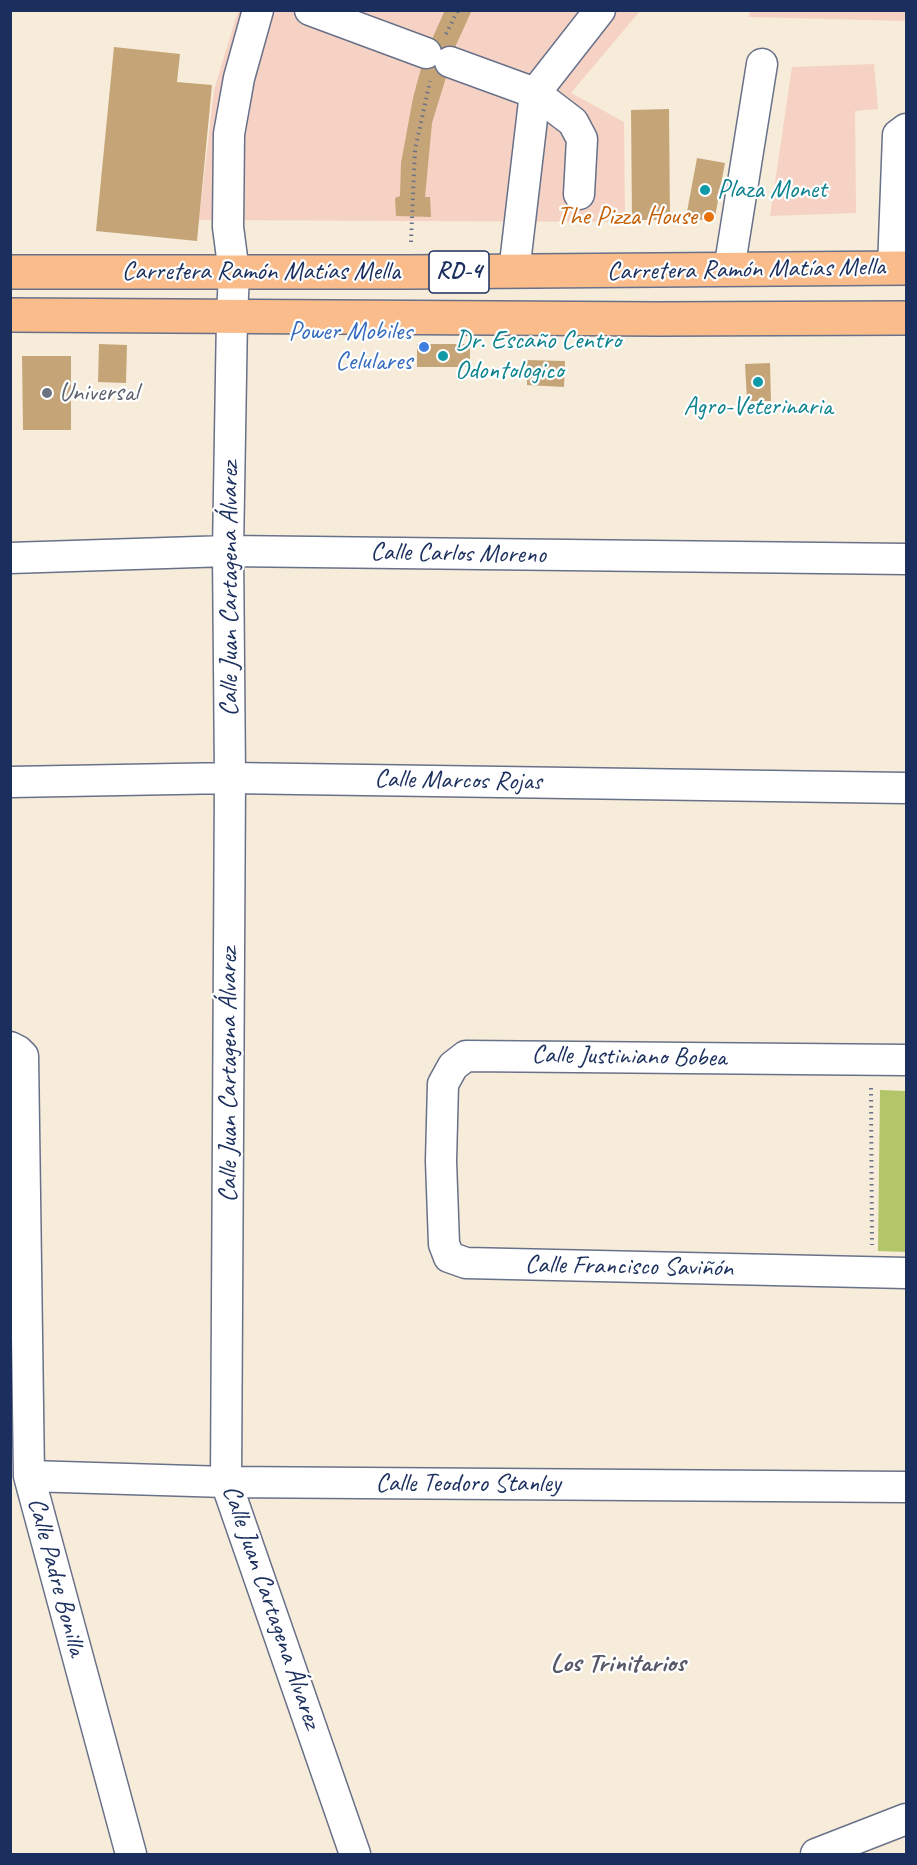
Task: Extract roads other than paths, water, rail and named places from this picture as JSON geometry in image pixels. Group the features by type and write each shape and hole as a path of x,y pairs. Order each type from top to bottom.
{"main road":[{"name":"Carretera Ramón Matías Mella","path":"10,272 514,272 899,268"},
{"name":"Carretera Ramón Matías Mella","path":"10,315 646,319 906,318"}],"street":[{"name":"Calle Juan Cartagena Álvarez","path":"258,10 239,78 229,134 228,227 234,273 228,551 230,778 226,1482 355,1854"},
{"path":"309,10 535,93 573,122 582,140 579,194"},
{"path":"514,272 535,93 600,10"},
{"path":"729,270 762,64"},
{"path":"899,268 898,135 906,129"},
{"name":"Calle Carlos Moreno","path":"10,558 228,551 906,559"},
{"name":"Calle Marcos Rojas","path":"10,782 230,778 906,788"},
{"name":"Calle Padre Bonilla","path":"10,1047 23,1056 29,1476 131,1854"},
{"name":"Calle Justiniano Bobea","path":"441,1161 443,1084 453,1066 466,1056 906,1060"},
{"name":"Calle Francisco Saviñón","path":"441,1161 444,1244 449,1257 466,1263 906,1273"},
{"name":"Calle Teodoro Stanley","path":"29,1476 226,1482 906,1487"},
{"path":"816,1854 906,1819"}],"place":[{"name":"Plaza Monet","path":"705,190"},
{"name":"The Pizza House","path":"709,217"},
{"name":"Power Mobiles Celulares","path":"424,347"},
{"name":"Dr. Escaño Centro Odontologico","path":"443,356"},
{"name":"Agro-Veterinaria","path":"758,382"},
{"name":"Universal","path":"47,393"}],"district":[{"name":"Los Trinitarios","path":"618,1664"}]}
